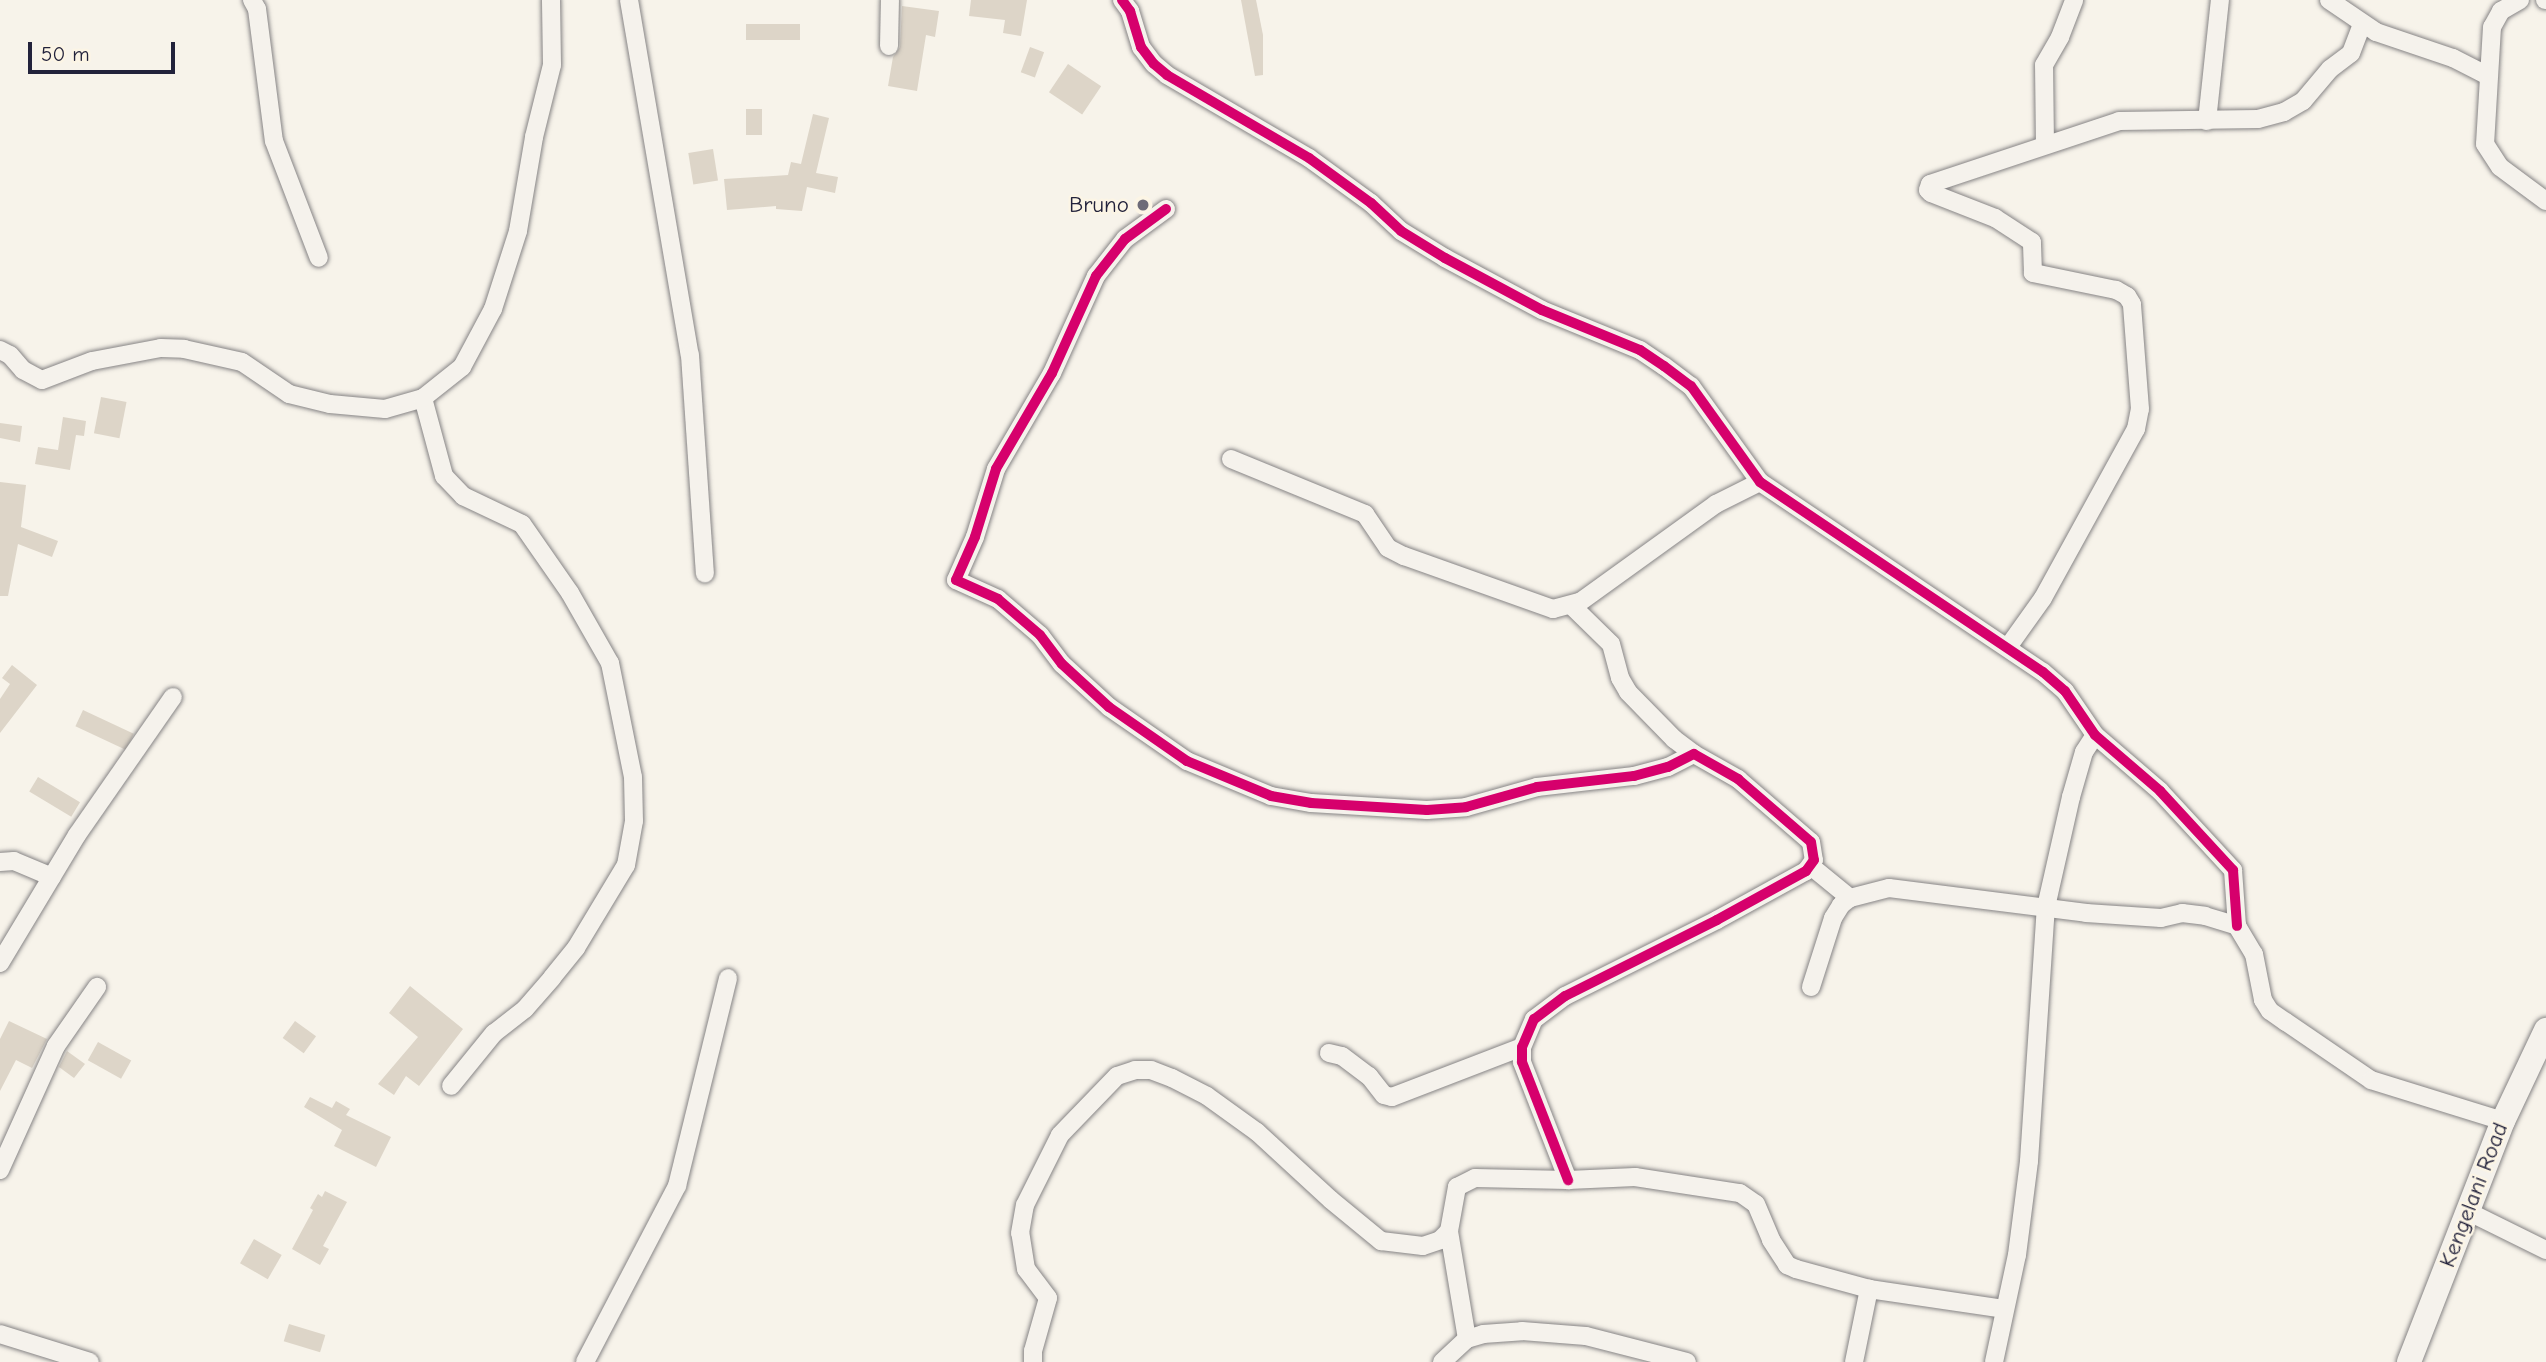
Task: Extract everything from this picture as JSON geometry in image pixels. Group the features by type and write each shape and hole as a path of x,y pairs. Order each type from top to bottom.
{"main road":[{"name":"Kengelani Road","path":"2409,1362 2503,1121 2546,1030"}],"street":[{"path":"253,0 257,9 274,141 318,258"},
{"path":"0,350 10,355 23,370 42,380 92,361 161,348 184,349 242,362 289,394 330,404 385,409 423,398 462,367 493,309 518,231 534,137 552,65 551,0"},
{"path":"629,0 691,355 705,573"},
{"path":"889,46 890,0"},
{"path":"1122,0 1130,11 1141,47 1167,75 1310,158 1371,203 1401,231 1445,258 1542,310 1640,350 1664,366 1691,386 1760,482 2008,647 2065,691 2095,735 2160,791 2233,870 2237,926 2254,954 2263,1000 2270,1011 2371,1080 2503,1121"},
{"path":"2045,145 2044,65 2060,37 2074,0"},
{"path":"2207,121 2220,0"},
{"path":"2329,0 2376,32 2454,58 2488,76"},
{"path":"2521,0 2501,11 2492,27 2485,130 2490,155 2500,167 2546,201"},
{"path":"2008,647 2043,598 2092,505 2132,440 2140,409 2132,304 2127,296 2116,290 2033,274 2032,242 1995,218 1928,190 1933,182 2124,120 2258,119 2284,111 2302,101 2322,77 2351,53 2362,24"},
{"path":"1166,209 1125,239 1096,276 1052,373 996,470 975,537 956,580 998,598 1040,635 1062,664 1110,707 1187,761 1271,796 1311,803 1427,810 1466,807 1537,787 1634,776 1668,767 1694,754"},
{"path":"423,398 444,476 463,496 522,524 533,536 610,663 633,777 634,821 626,865 576,948 524,1009 494,1033 451,1086"},
{"path":"1231,460 1365,514 1388,548 1404,556 1553,608 1572,606 1716,504 1760,482"},
{"path":"1568,1180 1522,1062 1522,1047 1534,1018 1564,996 1717,920 1812,867 1815,855 1811,842 1738,779 1694,754 1674,738 1628,692 1620,678 1611,644 1572,606"},
{"path":"0,964 52,877 173,697"},
{"path":"1994,1362 2017,1255 2029,1161 2046,907 2071,797 2084,752 2095,735"},
{"path":"0,862 14,861 52,877"},
{"path":"1812,867 1850,898"},
{"path":"1811,987 1833,918 1850,898 1889,888 2086,914 2161,918 2193,915 2237,926"},
{"path":"585,1362 677,1186 728,978"},
{"path":"0,1170 56,1046 97,987"},
{"path":"1329,1053 1342,1056 1369,1076 1384,1095 1392,1097 1522,1047"},
{"path":"1033,1362 1033,1351 1048,1298 1026,1269 1020,1233 1025,1205 1060,1135 1117,1076 1135,1070 1151,1070 1207,1096 1257,1132 1331,1200 1381,1241 1423,1247 1440,1240 1449,1231"},
{"path":"1467,1339 1449,1231 1457,1187 1464,1181 1475,1178 1568,1180 1635,1177 1747,1195 1763,1216 1767,1233 1787,1265 1810,1275 1869,1289 2004,1309"},
{"path":"2467,1211 2546,1250"},
{"path":"1854,1362 1869,1289"},
{"path":"1442,1362 1467,1339 1483,1334 1522,1331 1586,1336 1687,1362"},
{"path":"0,1334 90,1362"}],"building":[{"path":"971,0 1027,0 1021,36 1003,33 1005,20 969,16"},
{"path":"1241,0 1256,0 1263,35 1263,75 1255,76"},
{"path":"902,6 939,11 935,37 926,35 917,91 888,86 893,57 900,47"},
{"path":"746,24 800,24 800,40 746,40"},
{"path":"1030,47 1044,52 1035,78 1021,72"},
{"path":"1068,64 1101,86 1082,115 1049,92"},
{"path":"746,109 762,109 762,135 746,135"},
{"path":"813,114 829,118 816,173 838,177 835,193 807,187 802,211 776,209 776,206 727,210 724,179 788,175 791,162 801,164"},
{"path":"713,149 718,181 693,185 688,153"},
{"path":"101,397 127,402 119,438 94,433"},
{"path":"63,417 86,421 84,436 76,435 70,470 35,464 38,447 58,450"},
{"path":"0,423 22,426 20,442 0,438"},
{"path":"0,482 26,485 21,527 58,541 52,557 18,544 8,596 0,596"},
{"path":"12,665 37,685 0,733 0,699 10,684 2,678"},
{"path":"83,710 134,734 126,750 75,726"},
{"path":"38,777 80,802 71,817 29,792"},
{"path":"410,986 463,1029 419,1086 406,1076 394,1095 378,1084 418,1037 389,1013"},
{"path":"9,1021 47,1039 32,1068 16,1060 0,1091 0,1039"},
{"path":"295,1021 316,1036 304,1053 283,1038"},
{"path":"98,1042 131,1060 121,1079 88,1060"},
{"path":"67,1051 85,1064 74,1078 59,1067"},
{"path":"310,1097 332,1108 336,1101 350,1109 346,1115 391,1137 376,1167 334,1146 342,1130 304,1107"},
{"path":"325,1191 347,1202 323,1246 329,1249 320,1265 292,1249 313,1210 310,1208 318,1194 322,1197"},
{"path":"254,1239 282,1255 268,1279 240,1263"},
{"path":"289,1324 325,1335 320,1352 284,1341"}],"cycle path":[{"path":"1122,0 1130,11 1141,47 1167,75 1309,158 1371,203 1401,231 1445,258 1542,310 1640,350 1664,366 1691,386 1760,482 2043,672 2065,691 2095,735 2160,791 2233,870 2237,926"},
{"path":"1166,209 1125,239 1096,276 1052,373 996,469 975,537 956,580 998,599 1040,635 1062,664 1109,707 1187,761 1271,796 1311,803 1427,810 1466,807 1537,787 1634,776 1668,767 1694,754 1738,779 1811,842 1814,860 1806,871 1717,920 1565,996 1534,1019 1522,1047 1522,1062 1568,1180"}],"place":[{"name":"Bruno","path":"1143,205"}]}
